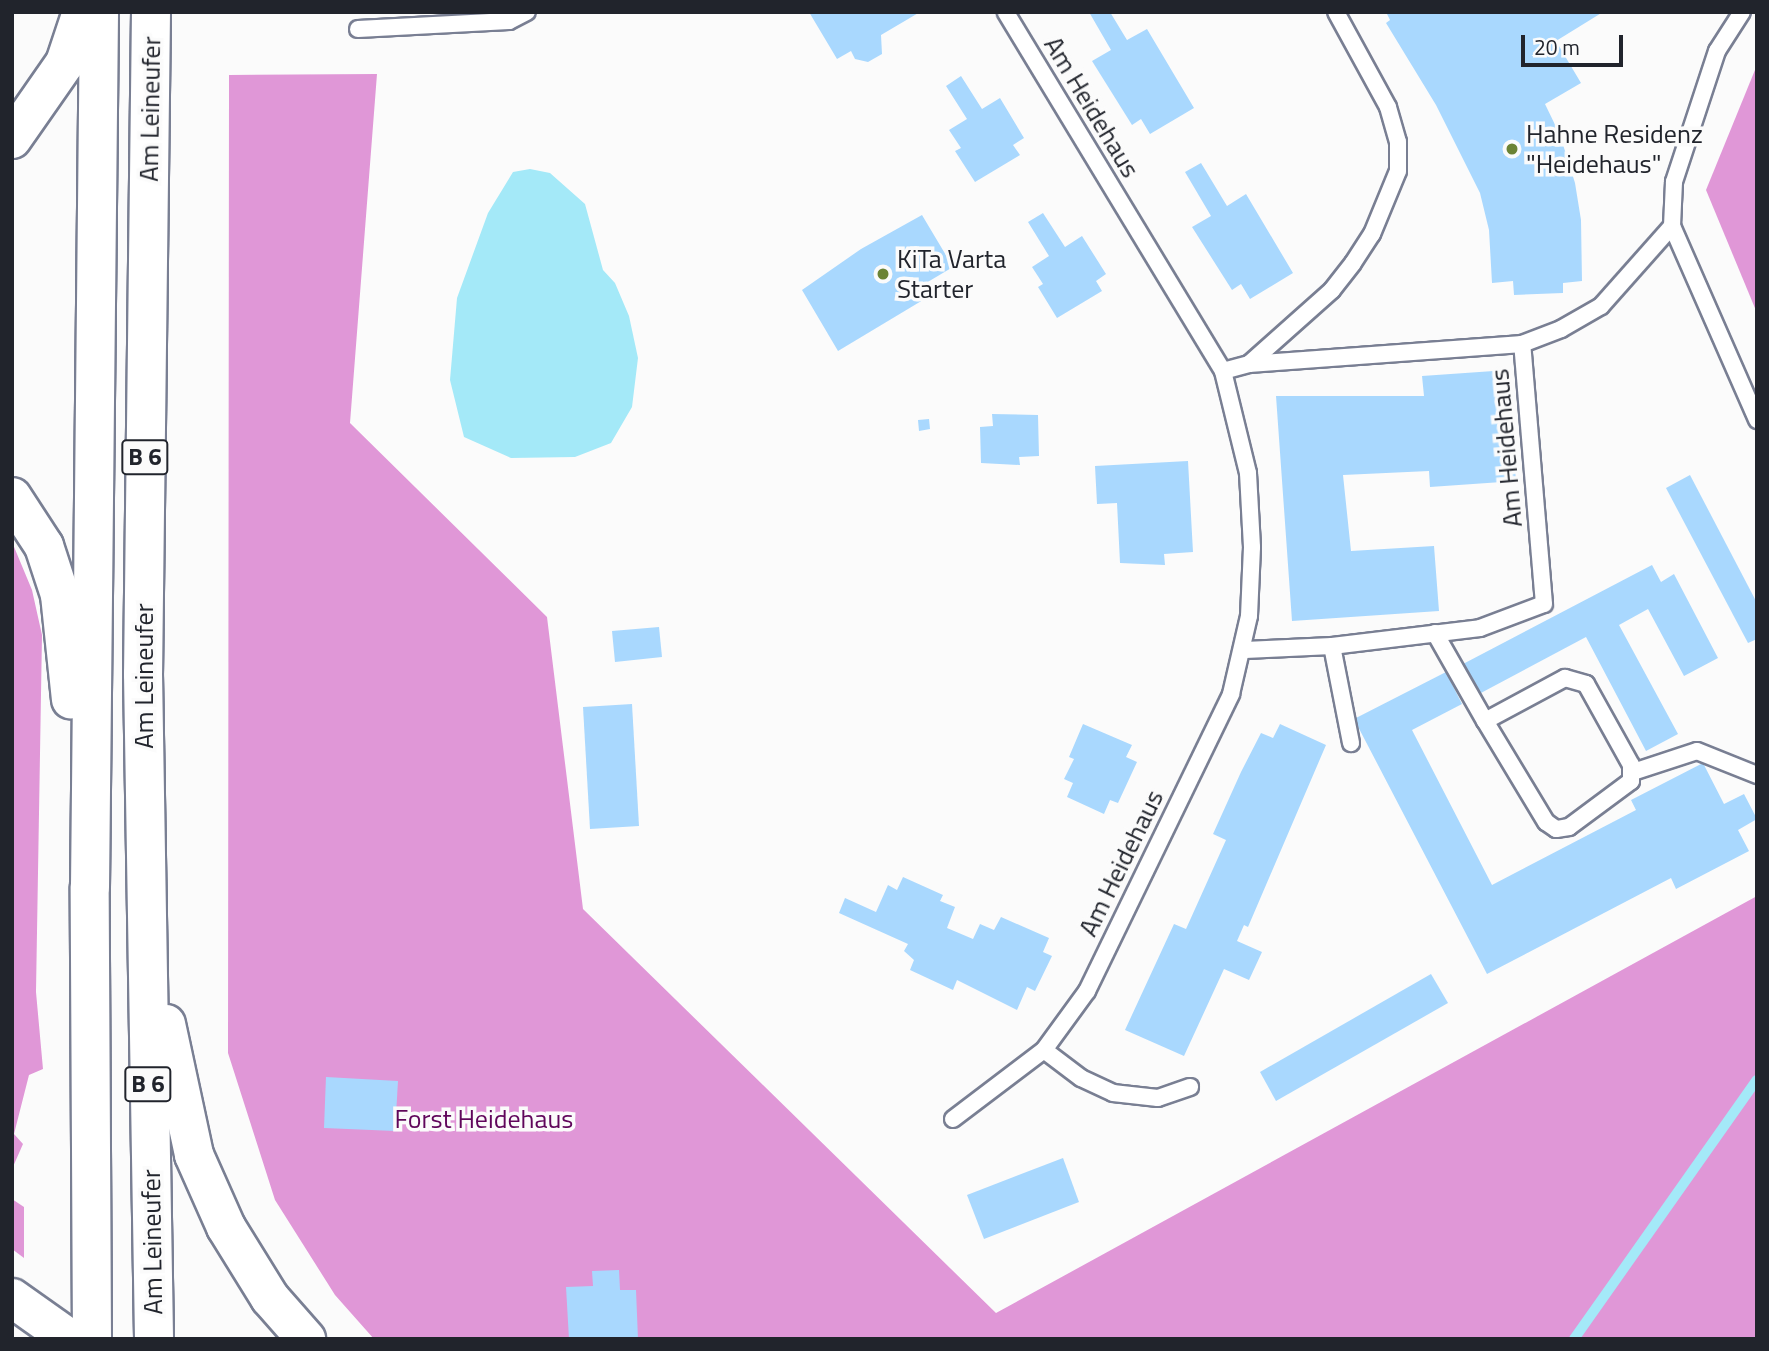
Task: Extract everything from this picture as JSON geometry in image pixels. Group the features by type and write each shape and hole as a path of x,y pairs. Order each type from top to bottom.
{"highway":[{"path":"12,139 65,64 82,12"},
{"name":"Am Leineufer","path":"92,1339 89,1222 89,887 99,12"},
{"name":"Am Leineufer","path":"152,12 145,901 154,1339"},
{"path":"12,497 26,512 44,545 60,595 89,887"},
{"path":"145,901 177,1085 194,1155 248,1263 270,1298 306,1339"},
{"path":"12,1298 70,1339"}],"lane":[{"path":"358,29 509,21 527,12"},
{"name":"Am Heidehaus","path":"953,1119 1044,1050 1087,991 1231,694 1245,650 1252,547 1248,473 1223,371 1006,12"},
{"name":"Am Heidehaus","path":"1249,364 1332,290 1353,263 1372,234 1398,171 1398,142 1388,107 1336,12"},
{"path":"1742,12 1717,51 1679,169 1672,226 1757,420"},
{"path":"1522,344 1562,329 1601,306 1672,226"},
{"name":"Am Heidehaus","path":"1223,371 1249,364 1522,344 1544,604 1480,628 1332,646 1245,650"},
{"path":"1435,633 1546,822 1556,829 1569,827 1623,791 1633,772 1697,751 1757,775"},
{"path":"1332,646 1351,743"},
{"path":"1485,721 1564,678 1576,678 1586,684 1633,772"},
{"path":"1044,1050 1081,1078 1113,1093 1158,1098 1189,1087"}],"green space":[{"path":"1757,65 1757,313 1706,190"},
{"name":"Forst Heidehaus","path":"377,74 350,423 547,617 583,909 996,1313 1757,896 1757,1339 374,1339 335,1295 275,1200 228,1053 229,75"},
{"path":"12,542 32,590 42,635 36,992 43,1069 29,1075 14,1134 23,1144 12,1169"},
{"path":"12,1199 24,1207 24,1258 12,1249"}],"water":[{"path":"530,169 550,173 585,204 603,270 615,283 629,316 638,358 632,407 611,443 575,457 511,458 464,437 450,380 457,298 488,213 513,172"}],"building":[{"path":"809,12 920,12 881,35 882,54 868,62 855,59 851,51 837,59"},
{"path":"1089,12 1110,12 1127,40 1147,29 1194,108 1150,134 1141,119 1132,125 1092,61 1111,50"},
{"name":"Hahne Residenz \"Heidehaus\"","path":"1386,12 1603,12 1556,41 1581,83 1545,104 1560,135 1575,183 1581,220 1582,281 1563,283 1563,293 1514,295 1513,281 1492,283 1489,230 1480,193 1436,105 1386,23 1390,20"},
{"path":"961,76 982,109 1000,98 1024,138 1013,145 1020,155 975,182 955,151 961,148 949,130 967,119 946,86"},
{"path":"1201,163 1227,206 1246,194 1293,273 1250,299 1241,284 1232,290 1192,227 1211,216 1185,172"},
{"path":"1043,213 1065,247 1082,236 1106,274 1096,281 1102,291 1057,318 1038,287 1043,284 1032,267 1049,256 1028,222"},
{"name":"KiTa Varta Starter","path":"922,215 953,267 926,283 933,294 838,351 802,290 861,249"},
{"path":"1508,370 1516,481 1430,487 1429,471 1343,475 1351,551 1434,546 1439,611 1292,621 1276,396 1424,396 1422,376"},
{"path":"992,414 1038,415 1039,456 1019,457 1020,465 981,463 980,427 993,426"},
{"path":"929,419 930,429 919,431 918,420"},
{"path":"1188,461 1193,552 1164,554 1165,565 1120,563 1117,503 1097,504 1095,466"},
{"path":"1690,475 1757,603 1757,639 1748,643 1666,488"},
{"path":"1652,565 1661,582 1674,574 1718,658 1684,676 1648,609 1619,625 1678,734 1646,751 1586,637 1479,694 1463,664"},
{"path":"659,627 662,657 615,662 612,631"},
{"path":"1446,672 1462,704 1412,730 1492,885 1636,810 1631,800 1703,763 1724,804 1744,794 1757,819 1738,830 1749,851 1676,889 1671,878 1487,974 1354,719"},
{"path":"632,704 639,826 590,829 583,707"},
{"path":"1083,724 1132,745 1126,757 1137,762 1118,803 1110,800 1104,814 1067,797 1073,783 1064,779 1074,759 1069,757"},
{"path":"1280,724 1326,745 1248,927 1244,925 1237,941 1262,952 1249,980 1224,969 1184,1056 1125,1030 1174,924 1186,929 1226,840 1213,834 1241,772 1261,733 1273,738"},
{"path":"903,877 943,895 940,901 955,907 947,928 973,939 980,924 994,930 1001,917 1049,938 1043,952 1052,956 1035,991 1027,987 1017,1010 957,980 953,990 910,970 914,960 904,951 908,944 839,913 845,898 876,912 888,885 897,890"},
{"path":"1431,974 1448,1003 1276,1101 1260,1072"},
{"path":"326,1077 398,1081 395,1131 324,1128"},
{"path":"1063,1158 1079,1202 984,1239 967,1195"},
{"path":"619,1270 620,1290 636,1290 638,1339 569,1339 566,1287 593,1286 592,1271"}],"waterway":[{"path":"1574,1339 1757,1080"}],"place":[{"name":"Hahne Residenz \"Heidehaus\"","path":"1512,149"},
{"name":"KiTa Varta Starter","path":"883,274"}]}
